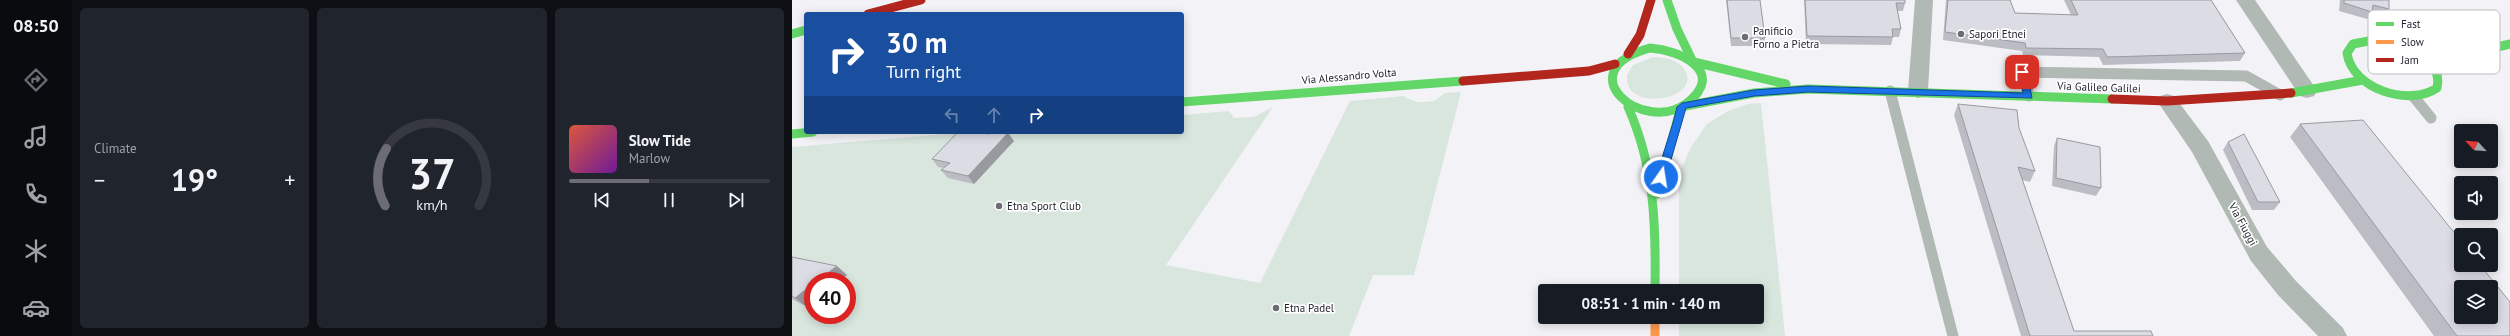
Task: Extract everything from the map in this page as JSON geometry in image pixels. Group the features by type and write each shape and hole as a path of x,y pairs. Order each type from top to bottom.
{"main road":[{"path":"876,12 921,0"},
{"path":"1518,76 1589,71 1615,64 1628,54 1636,43 1644,27 1652,0"},
{"path":"1656,200 1683,106 1693,99 1702,83 1702,75 1693,61 1677,29 1667,0"},
{"path":"792,34 804,31"},
{"path":"2368,40 2361,40 2351,45 2346,52 2347,60 2353,70 2363,80 2388,92 2414,97 2434,92 2440,80 2438,74"},
{"path":"2500,46 2510,44"},
{"path":"1628,54 1650,48 1673,50 1693,61 1715,69 1808,89"},
{"path":"1614,95 1609,79 1615,64"},
{"path":"1518,76 1576,82"},
{"name":"Via Alessandro Volta","path":"1184,102 1518,76"},
{"name":"Via Galileo Galilei","path":"1808,89 1918,91 2167,101 2280,96 2363,80"},
{"path":"1628,107 1651,112 1663,112 1683,106 1754,93 1808,89"},
{"path":"1603,90 1614,95 1628,107 1637,122 1656,200 1655,284"},
{"path":"792,134 804,133"},
{"path":"1655,324 1655,336"}],"street":[{"path":"1918,91 1924,0"},
{"path":"2245,0 2307,91"},
{"name":"Via Fiuggi","path":"2167,101 2200,147 2259,254 2334,336"}],"lane":[{"path":"2028,96 2022,72 2246,76 2280,96"},
{"path":"1890,91 1953,336"},
{"path":"2414,97 2431,118"}],"shaded area":[{"path":"1653,57 1670,59 1678,63 1684,69 1687,80 1683,88 1674,95 1662,98 1649,98 1637,95 1629,87 1627,75 1633,65"},
{"name":"Etna Sport Club","path":"1461,92 1414,275 1373,275 1349,336 792,336 792,147 945,134 1184,134 1184,115 1229,111 1234,118 1254,117 1273,107 1166,265 1260,283 1350,101 1403,96 1416,102 1434,101 1445,93"},
{"path":"1761,103 1785,336 1679,336 1679,324 1764,324 1764,284 1679,284 1679,174 1691,147 1707,124 1728,111 1748,104"}],"building":[{"path":"1727,0 1760,0 1765,38 1731,38"},
{"path":"1805,0 1905,0 1905,3 1896,3 1901,29 1892,29 1893,37 1807,36"},
{"path":"1948,0 2010,0 2015,13 2078,15 2071,0 2211,0 2245,53 2107,57 2103,49 2026,48 2025,43 1945,32"},
{"path":"2344,0 2389,0 2389,9 2373,5 2372,10 2368,11 2344,3"},
{"path":"1958,104 2017,110 2019,128 2035,171 2018,167 2074,331 2151,331 2153,336 2030,336"},
{"path":"2363,120 2454,232 2454,272 2486,272 2492,280 2454,280 2454,324 2498,324 2498,287 2510,302 2510,336 2457,336 2300,124"},
{"path":"956,134 1007,134 968,176 941,170 950,163 932,159"},
{"path":"2244,134 2280,202 2258,202 2228,142"},
{"path":"2057,138 2100,147 2101,188 2056,178"},
{"path":"792,257 837,266 829,272 804,272 804,291 795,298 792,296"}],"traffic: fast":[{"path":"1667,0 1677,29 1692,60"},
{"path":"792,34 804,31"},
{"path":"2368,41 2353,44 2347,53 2355,73 2372,85 2395,94 2419,96 2429,93 2437,88 2439,78 2438,74"},
{"path":"2500,46 2510,44"},
{"path":"1650,48 1671,51 1682,55 1691,60 1698,67 1702,76 1701,86 1694,97 1679,108 1662,112 1644,110 1628,104 1616,94 1610,82 1613,69 1627,56 1650,48"},
{"path":"1694,62 1786,84"},
{"path":"2291,93 2363,80"},
{"path":"1184,102 1463,81"},
{"path":"1685,106 1754,93 1808,89 2112,99"},
{"path":"1628,107 1638,129 1650,174 1655,220 1655,284"},
{"path":"1657,194 1681,107"},
{"path":"792,134 804,133"}],"traffic: slow":[{"path":"1655,324 1655,336"}],"traffic: jam":[{"path":"876,12 921,0"},
{"path":"1628,54 1640,35 1651,0"},
{"path":"1463,81 1589,71 1615,64"},
{"path":"2112,99 2167,101 2291,93"}],"place":[{"name":"Sapori Etnei","path":"1961,34"},
{"name":"Panificio Forno a Pietra","path":"1745,37"},
{"name":"Etna Sport Club","path":"999,206"},
{"name":"Etna Padel","path":"1276,308"}],"route":[{"path":"1661,177 1667,153 1677,129 1681,107 1754,93 1808,89 1918,91 2028,96 2022,72"}]}
